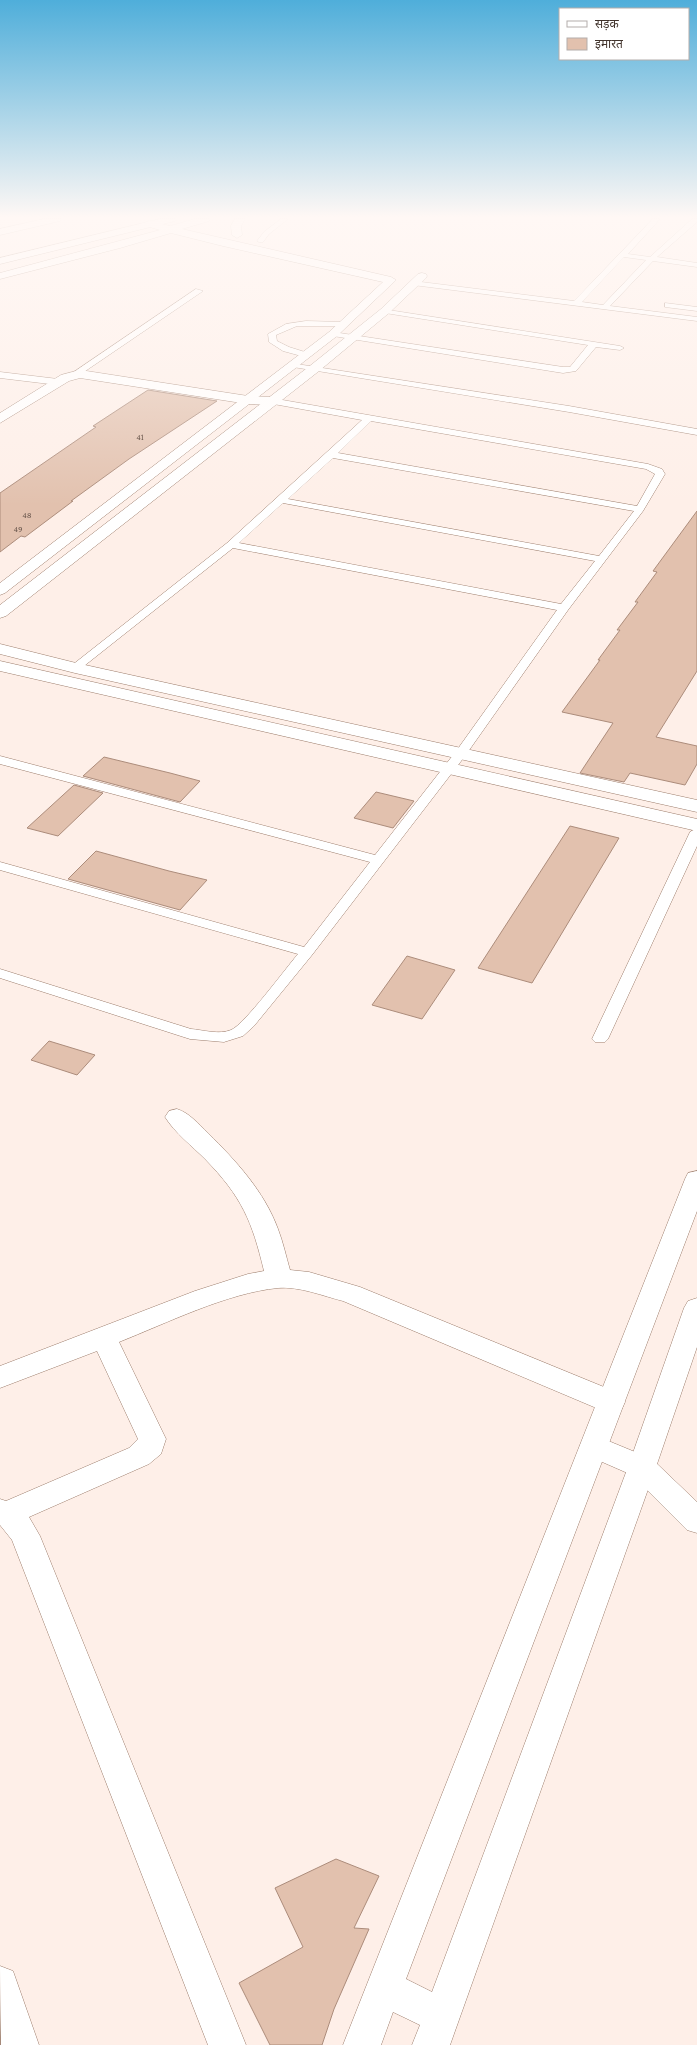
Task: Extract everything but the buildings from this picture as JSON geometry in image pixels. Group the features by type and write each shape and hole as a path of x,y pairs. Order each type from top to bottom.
{"main road":[{"path":"0,590 305,356 356,314"},
{"path":"0,613 315,368 381,314"},
{"path":"0,419 58,382 75,374 248,400 271,401"},
{"path":"0,649 75,668 697,806"},
{"path":"0,666 697,825"},
{"path":"177,1117 229,1168 250,1197 265,1228 279,1278"},
{"path":"362,2045 697,1179"},
{"path":"0,1377 204,1298 248,1284 279,1278 309,1282 350,1294 611,1402"},
{"path":"384,1988 436,2030 642,1467 697,1308"},
{"path":"4,1512 139,1456 151,1446 152,1439 104,1338"},
{"path":"594,1446 642,1467 697,1521"},
{"path":"4,1512 16,1521 24,1536 227,2045"},
{"path":"0,1984 20,2045"}],"lane":[{"path":"75,374 164,314"},
{"path":"407,314 620,348"},
{"path":"662,314 697,319"},
{"path":"305,356 286,349 274,342 272,334 281,328 297,324 343,324"},
{"path":"333,334 563,370 573,369 594,344"},
{"path":"293,365 569,409 697,432"},
{"path":"0,375 58,382"},
{"path":"0,972 190,1034 224,1037 238,1033 249,1023 307,952 461,753 564,608 600,559 640,509 660,474 659,471 271,401"},
{"path":"75,668 231,545 331,455 369,418"},
{"path":"331,455 640,509"},
{"path":"280,500 600,559"},
{"path":"231,545 564,608"},
{"path":"0,760 377,860"},
{"path":"600,1039 697,832"},
{"path":"0,866 307,952"}]}
